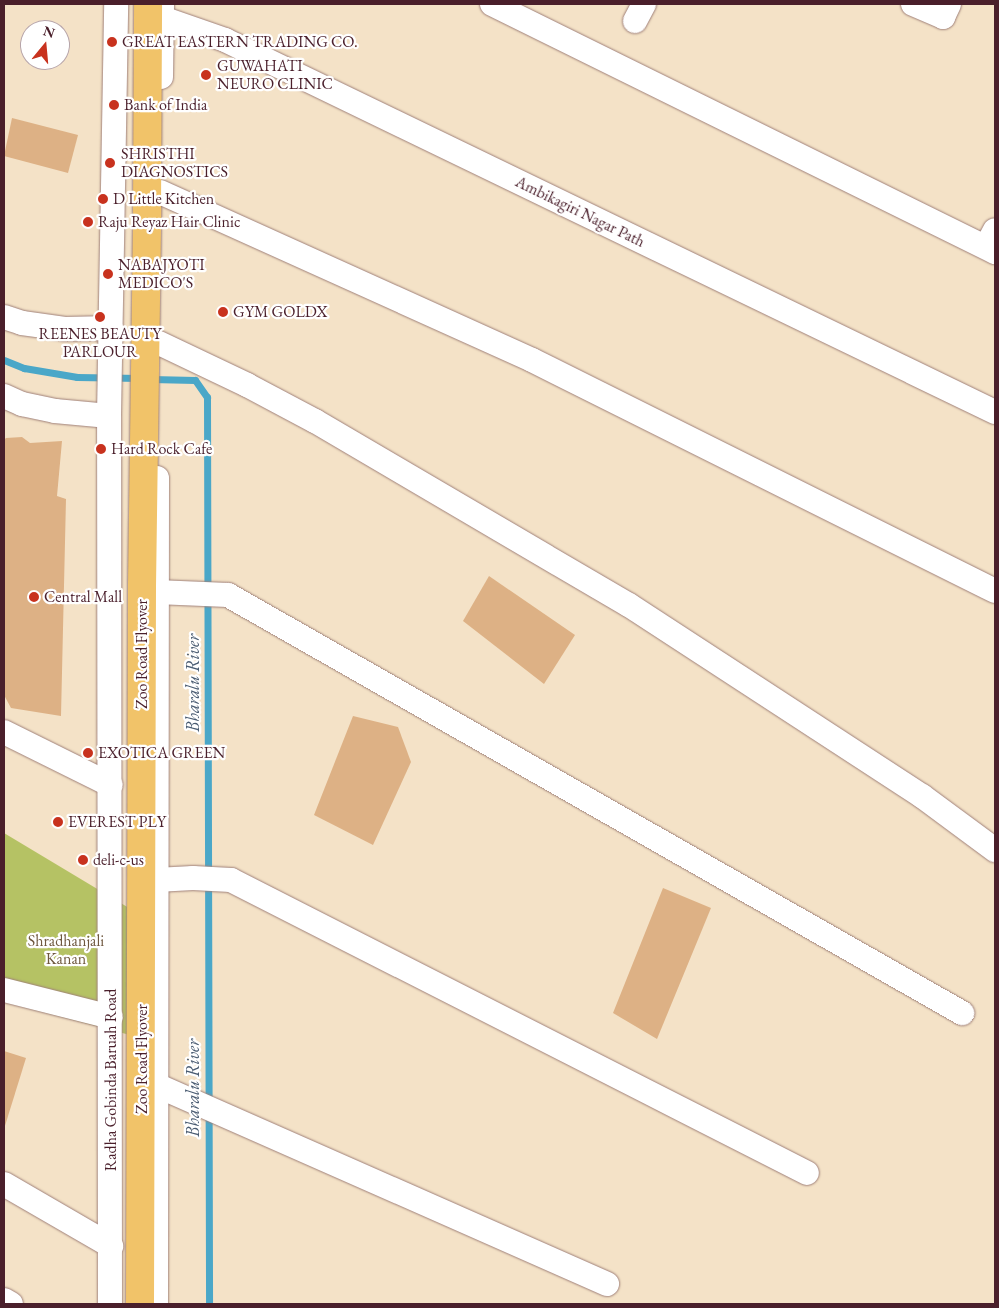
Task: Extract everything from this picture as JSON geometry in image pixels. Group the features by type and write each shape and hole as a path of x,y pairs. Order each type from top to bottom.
{"main road":[{"name":"Zoo Road Flyover","path":"123,1304 125,592 131,4"},
{"name":"Zoo Road Flyover","path":"140,1304 142,596 147,219 157,9"}],"street":[{"name":"Radha Gobinda Baruah Road","path":"110,1304 110,411 116,4"},
{"path":"492,4 992,243"},
{"path":"913,4 943,17 949,4"},
{"path":"156,1304 156,592 160,192 157,9"},
{"name":"Ambikagiri Nagar Path","path":"157,9 225,40 995,412"},
{"path":"160,192 532,360 995,591"},
{"path":"4,317 22,323 65,329 111,339"},
{"path":"159,350 247,384 315,421 628,605 922,796 995,850"},
{"path":"4,396 22,404 54,411 110,411"},
{"path":"156,592 228,595 962,1013"},
{"path":"4,732 111,784"},
{"path":"156,880 193,878 231,880 807,1173"},
{"path":"4,990 111,1017"},
{"path":"156,1086 194,1101 607,1284"},
{"path":"4,1184 111,1246"},
{"path":"4,1300 11,1304"}],"green space":[{"name":"Shradhanjali Kanan","path":"4,833 129,908 130,1035 4,1002"}],"building":[{"path":"12,118 78,135 68,173 4,156"},
{"name":"Central Mall","path":"22,437 30,443 62,441 57,496 66,499 61,716 11,708 4,695 4,440 6,438"},
{"path":"489,576 575,635 544,684 463,621"},
{"path":"353,716 398,727 411,762 373,845 314,815"},
{"path":"663,888 711,908 657,1039 613,1013"},
{"path":"4,1051 26,1058 4,1129"}],"waterway":[{"name":"Bharalu River","path":"4,360 24,368 77,377 140,378"},
{"name":"Bharalu River","path":"151,379 195,380 207,397 209,1304"}],"place":[{"name":"GREAT EASTERN TRADING CO.","path":"112,42"},
{"name":"GUWAHATI NEURO CLINIC","path":"206,75"},
{"name":"Bank of India","path":"114,105"},
{"name":"SHRISTHI DIAGNOSTICS","path":"110,163"},
{"name":"D Little Kitchen","path":"103,199"},
{"name":"Raju Reyaz Hair Clinic","path":"88,222"},
{"name":"NABAJYOTI MEDICO'S","path":"108,274"},
{"name":"GYM GOLDX","path":"223,312"},
{"name":"REENES BEAUTY PARLOUR","path":"100,317"},
{"name":"Hard Rock Cafe","path":"101,449"},
{"name":"Central Mall","path":"34,597"},
{"name":"EXOTICA GREEN","path":"88,753"},
{"name":"EVEREST PLY","path":"58,822"},
{"name":"deli-c-us","path":"83,860"}]}
